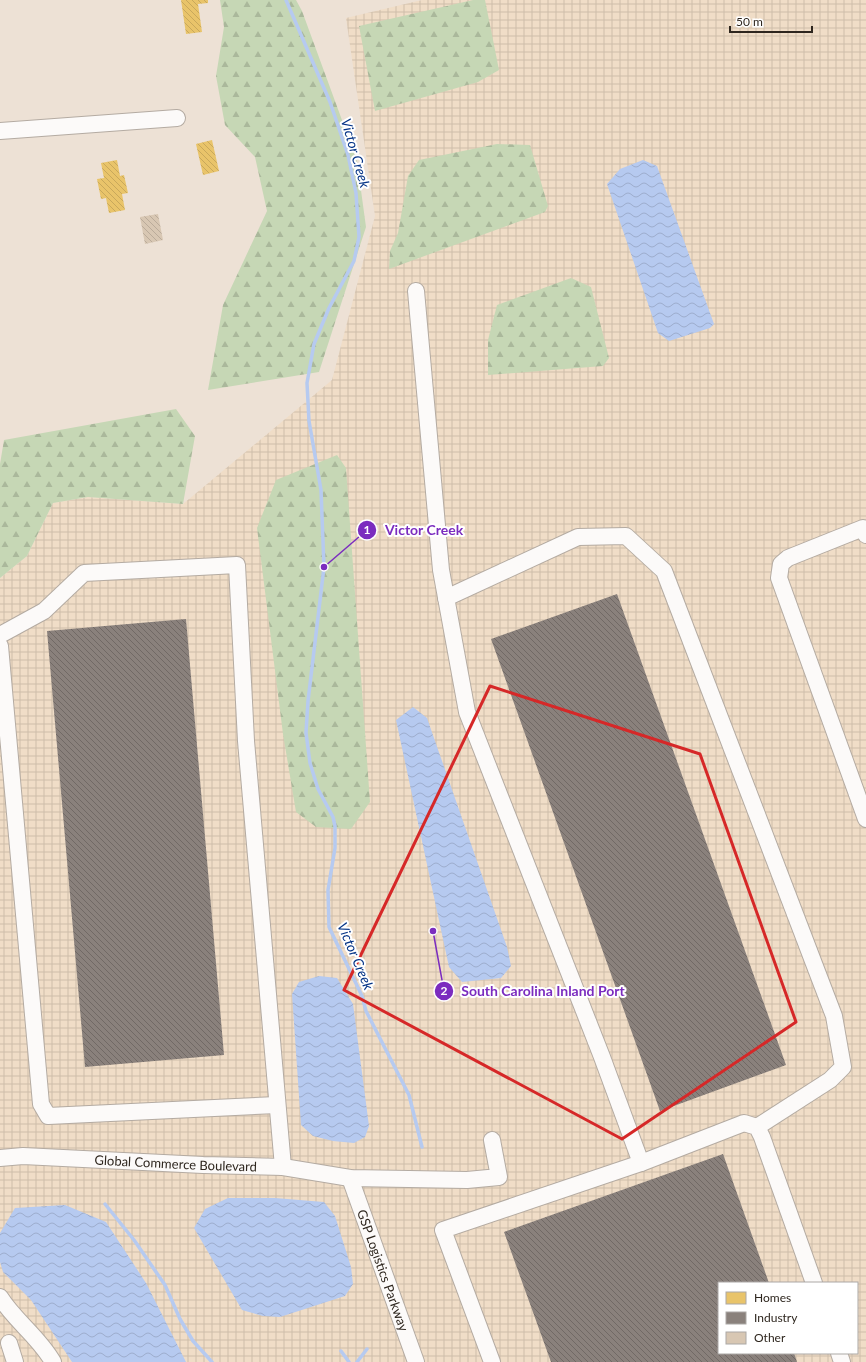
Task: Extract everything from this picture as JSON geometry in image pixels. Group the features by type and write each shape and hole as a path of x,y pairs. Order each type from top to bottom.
{"street":[{"path":"0,131 177,118"},
{"path":"416,291 441,570 467,712 602,1057 641,1163"},
{"path":"865,530 788,558 781,564 779,578 866,819"},
{"path":"446,598 578,537 626,536 664,571 834,1016 843,1067 830,1080 757,1127"},
{"path":"0,635 44,611 84,573 237,565 246,741 283,1167"},
{"path":"0,646 41,1104 48,1116 277,1105"},
{"path":"492,1362 443,1230 641,1163 744,1123 757,1127 762,1137 814,1282"},
{"name":"Global Commerce Boulevard","path":"0,1158 23,1156 203,1165 283,1167 350,1178 460,1180 499,1177 492,1140"},
{"name":"GSP Logistics Parkway","path":"350,1178 416,1362"},
{"path":"0,1297 11,1314 37,1340 54,1362"},
{"path":"9,1343 15,1362"}],"highlighted area":[{"path":"490,686 700,754 796,1022 622,1139 344,990"}],"shaded area":[{"path":"422,0 866,0 866,1362 0,1362 0,578 27,556 53,503 88,497 183,504 332,380 375,216 346,18"}],"green space":[{"path":"220,0 296,0 302,11 357,161 366,227 319,372 208,390 223,305 267,211 255,157 225,125 216,76 224,27"},
{"path":"473,0 485,0 499,70 478,82 375,111 359,26"},
{"path":"497,144 530,145 548,206 545,212 389,269 390,251 398,233 408,176 419,160"},
{"path":"571,278 591,287 609,358 603,366 488,375 488,340 497,305"},
{"path":"176,409 195,436 183,504 88,497 53,503 27,556 0,578 0,464 4,440"},
{"path":"337,455 346,468 370,802 351,829 316,827 296,812 283,734 257,528 276,480"}],"water":[{"path":"643,160 657,166 714,324 710,328 669,341 658,333 607,184 620,169"},
{"path":"413,707 427,718 507,947 511,966 501,978 462,982 449,967 396,720"},
{"path":"319,976 337,978 353,1004 369,1126 365,1137 354,1143 333,1141 313,1136 301,1125 292,994 299,982"},
{"path":"228,1198 275,1198 324,1202 335,1216 351,1267 353,1284 345,1296 280,1317 263,1316 242,1310 194,1228 205,1209"},
{"path":"65,1205 106,1222 146,1283 186,1362 72,1362 31,1300 3,1272 0,1262 0,1233 15,1208"}],"building: Homes":[{"path":"181,0 208,0 208,3 198,4 202,32 186,34"},
{"path":"212,140 219,171 203,175 196,144"},
{"path":"117,160 120,176 124,175 128,193 122,194 125,210 109,213 106,198 101,199 97,179 104,178 101,163"}],"building: Industry":[{"path":"617,594 786,1065 660,1111 491,639"},
{"path":"186,619 224,1055 85,1067 47,631"},
{"path":"723,1154 769,1282 718,1282 718,1354 794,1354 797,1362 551,1362 504,1232"}],"building: Other":[{"path":"158,214 163,240 145,244 140,217"}],"waterway":[{"name":"Victor Creek","path":"286,0 330,102 348,155 356,193 359,237 354,261 329,308 314,344 307,383 309,421 321,490 324,567 308,701 306,733 310,763 318,789 333,817 335,826 335,848 328,890 329,927 362,996 366,1011 409,1095 422,1147"},
{"path":"105,1204 134,1240 165,1285 180,1319 193,1341 212,1362"},
{"name":"Victor Creek","path":"357,1362 367,1349"},
{"path":"341,1351 349,1362"}],"place":[{"name":"Victor Creek","path":"324,567"},
{"name":"South Carolina Inland Port","path":"433,931"}]}
